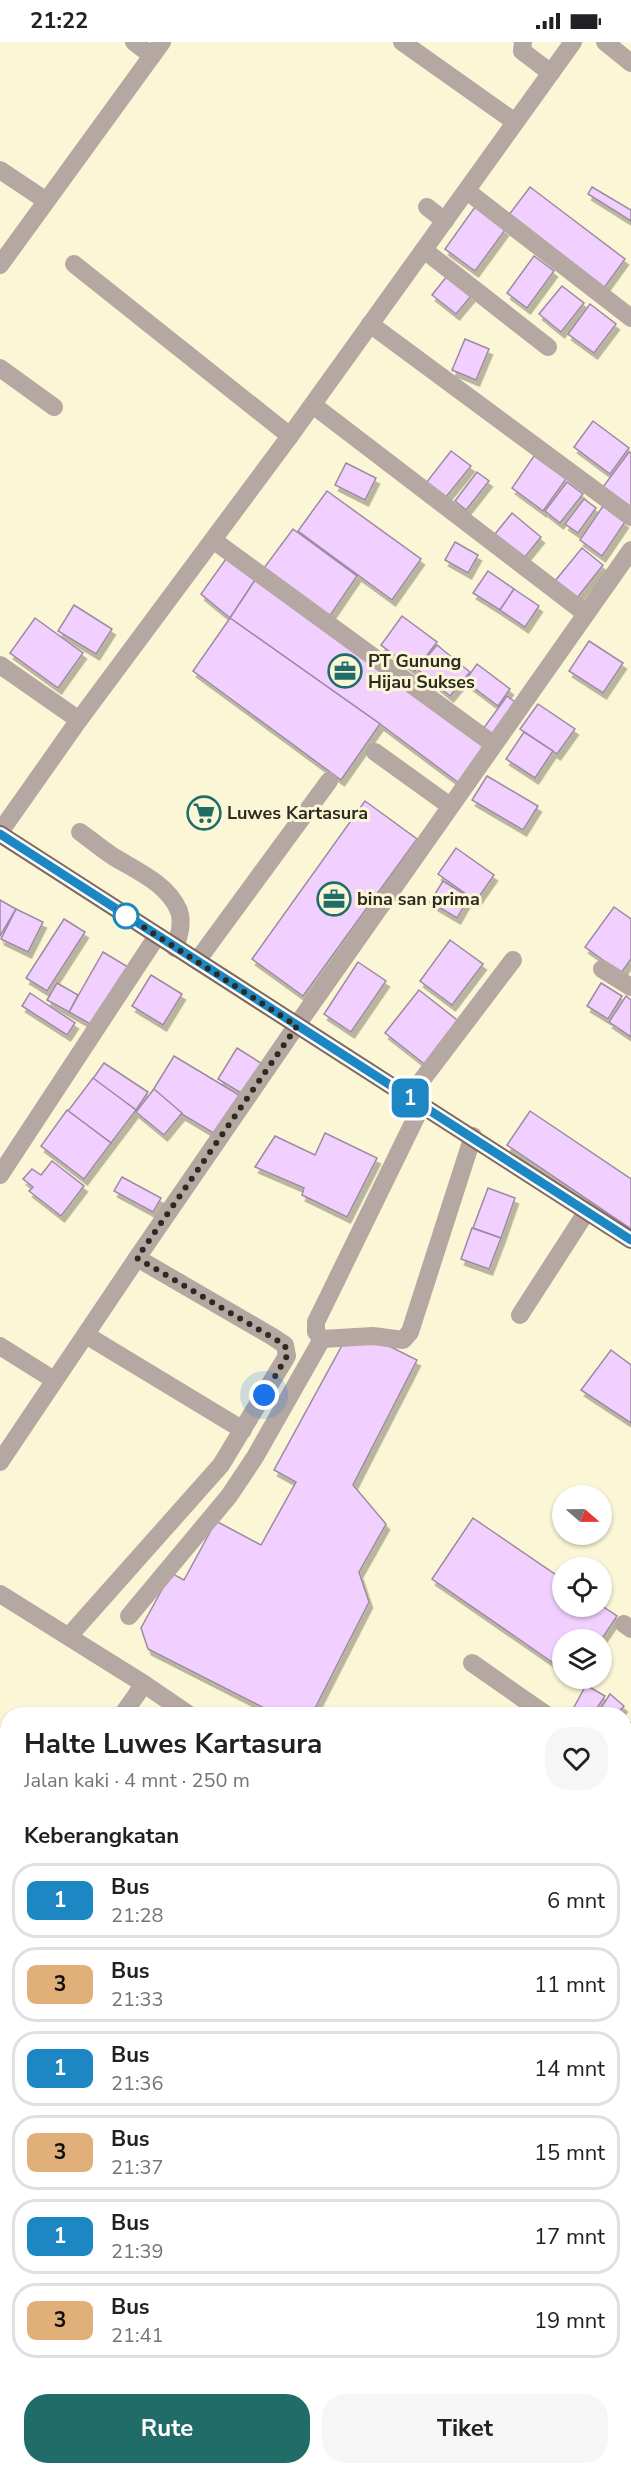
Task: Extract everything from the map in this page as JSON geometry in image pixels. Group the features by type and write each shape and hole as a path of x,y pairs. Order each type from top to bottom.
{"main road":[{"path":"0,833 631,1240"}],"street":[{"path":"0,265 45,200 157,49 134,42"},
{"path":"402,42 515,122"},
{"path":"523,42 522,51 550,73"},
{"path":"604,42 631,63"},
{"path":"0,833 80,720 313,405 570,43"},
{"path":"0,170 45,200"},
{"path":"467,191 631,318"},
{"path":"427,207 444,221"},
{"path":"424,250 548,347"},
{"path":"74,264 290,436"},
{"path":"370,324 631,517"},
{"path":"0,368 54,407"},
{"path":"313,405 585,613"},
{"path":"213,540 493,744"},
{"path":"0,1462 297,1026 631,550"},
{"path":"0,665 80,720"},
{"path":"375,752 450,806"},
{"path":"196,961 329,781"},
{"path":"80,832 114,857 159,884 171,898 178,910 181,922 175,948"},
{"path":"0,1175 157,936"},
{"path":"322,1339 316,1332 316,1322 416,1101 513,960"},
{"path":"602,969 631,987"},
{"path":"322,1339 373,1335 394,1341 404,1340 410,1332 477,1139"},
{"path":"520,1315 587,1211"},
{"path":"69,1636 221,1465 287,1356 285,1345 137,1258"},
{"path":"86,1335 243,1430"},
{"path":"129,1617 229,1496 255,1457 322,1339"},
{"path":"0,1346 54,1380"},
{"path":"0,1594 178,1707"},
{"path":"472,1662 535,1707"},
{"path":"128,1707 144,1684"}],"building":[{"path":"530,187 625,259 601,292 505,220"},
{"path":"592,187 631,210 631,221 588,194"},
{"path":"475,207 505,230 475,271 445,249"},
{"path":"534,256 554,271 527,308 507,293"},
{"path":"447,276 471,296 456,314 432,295"},
{"path":"562,286 584,303 561,332 539,314"},
{"path":"590,304 616,324 594,353 568,334"},
{"path":"465,339 489,349 476,380 452,370"},
{"path":"593,421 629,448 610,474 574,447"},
{"path":"451,451 471,466 445,498 426,483"},
{"path":"629,452 631,453 631,508 603,487"},
{"path":"534,456 566,479 543,511 512,488"},
{"path":"346,463 376,478 365,500 335,485"},
{"path":"477,472 489,481 466,510 455,501"},
{"path":"567,482 583,494 560,523 545,511"},
{"path":"327,491 421,559 392,600 298,531"},
{"path":"584,499 596,508 578,533 565,524"},
{"path":"603,506 625,522 602,556 580,540"},
{"path":"512,513 541,537 524,558 495,534"},
{"path":"293,529 357,576 327,620 261,572"},
{"path":"455,542 478,555 468,573 445,560"},
{"path":"582,548 603,565 577,598 555,581"},
{"path":"228,556 257,577 230,618 201,594"},
{"path":"488,571 514,589 500,610 473,593"},
{"name":"PT Gunung Hijau Sukses","path":"257,577 487,746 459,783 230,618"},
{"path":"514,589 539,606 525,627 500,610"},
{"path":"74,605 112,629 96,654 58,631"},
{"path":"402,616 437,642 415,671 381,645"},
{"path":"35,618 83,653 58,688 10,653"},
{"path":"230,618 380,724 341,780 193,671"},
{"path":"589,641 623,663 603,693 569,671"},
{"path":"437,645 470,672 450,696 417,669"},
{"path":"477,664 510,689 498,706 465,681"},
{"path":"507,696 519,705 495,738 483,729"},
{"path":"538,704 575,729 557,754 520,729"},
{"path":"524,732 553,751 535,778 506,759"},
{"path":"487,776 538,806 523,830 472,800"},
{"name":"bina san prima","path":"365,801 417,839 303,996 252,959"},
{"path":"456,848 494,875 476,901 438,874"},
{"path":"443,881 469,897 457,918 430,902"},
{"path":"0,900 16,909 0,936"},
{"path":"614,907 631,919 631,959 621,973 585,947"},
{"path":"16,909 43,922 28,952 1,939"},
{"path":"64,919 85,932 47,991 26,978"},
{"path":"450,940 483,964 452,1005 420,981"},
{"path":"103,952 128,967 94,1026 69,1012"},
{"path":"358,962 386,981 351,1032 324,1014"},
{"path":"151,975 182,994 163,1025 132,1006"},
{"path":"57,983 78,995 69,1012 47,1000"},
{"path":"601,983 622,996 608,1019 587,1006"},
{"path":"419,990 461,1023 427,1066 385,1033"},
{"path":"30,993 75,1023 67,1035 22,1006"},
{"path":"626,996 631,1000 631,1037 609,1022"},
{"path":"237,1048 264,1065 246,1096 218,1079"},
{"path":"174,1056 239,1095 215,1134 150,1095"},
{"path":"104,1063 148,1092 136,1110 92,1080"},
{"path":"93,1078 136,1110 111,1143 68,1111"},
{"path":"154,1089 182,1113 164,1135 136,1112"},
{"path":"67,1110 111,1143 84,1179 41,1146"},
{"path":"530,1111 631,1179 631,1229 507,1145"},
{"path":"325,1133 377,1158 347,1217 302,1195 304,1188 255,1167 275,1136 315,1155"},
{"path":"52,1161 84,1186 61,1216 29,1191 33,1187 23,1179 32,1169 41,1175"},
{"path":"122,1177 161,1198 153,1212 114,1191"},
{"path":"488,1188 515,1198 501,1238 473,1228"},
{"path":"472,1228 501,1238 489,1269 461,1259"},
{"path":"369,1336 417,1360 353,1485 386,1524 359,1572 369,1602 316,1707 262,1707 148,1649 141,1628 171,1573 184,1580 216,1521 261,1545 296,1482 274,1470 345,1340"},
{"path":"611,1350 631,1365 631,1423 581,1390"},
{"path":"473,1518 552,1572 552,1617 612,1617 612,1613 617,1616 608,1629 552,1629 552,1662 432,1579"},
{"path":"584,1689 593,1689 605,1696 598,1707 574,1707"},
{"path":"610,1694 624,1706 623,1707 602,1707"}],"bus line":[{"name":"1","path":"0,834 631,1240"}],"place":[{"name":"PT Gunung Hijau Sukses","path":"345,671"},
{"name":"Luwes Kartasura","path":"204,813"},
{"name":"bina san prima","path":"334,899"}],"route":[{"path":"126,916 117,910 297,1026 137,1258 285,1345 287,1356 264,1395"}]}
